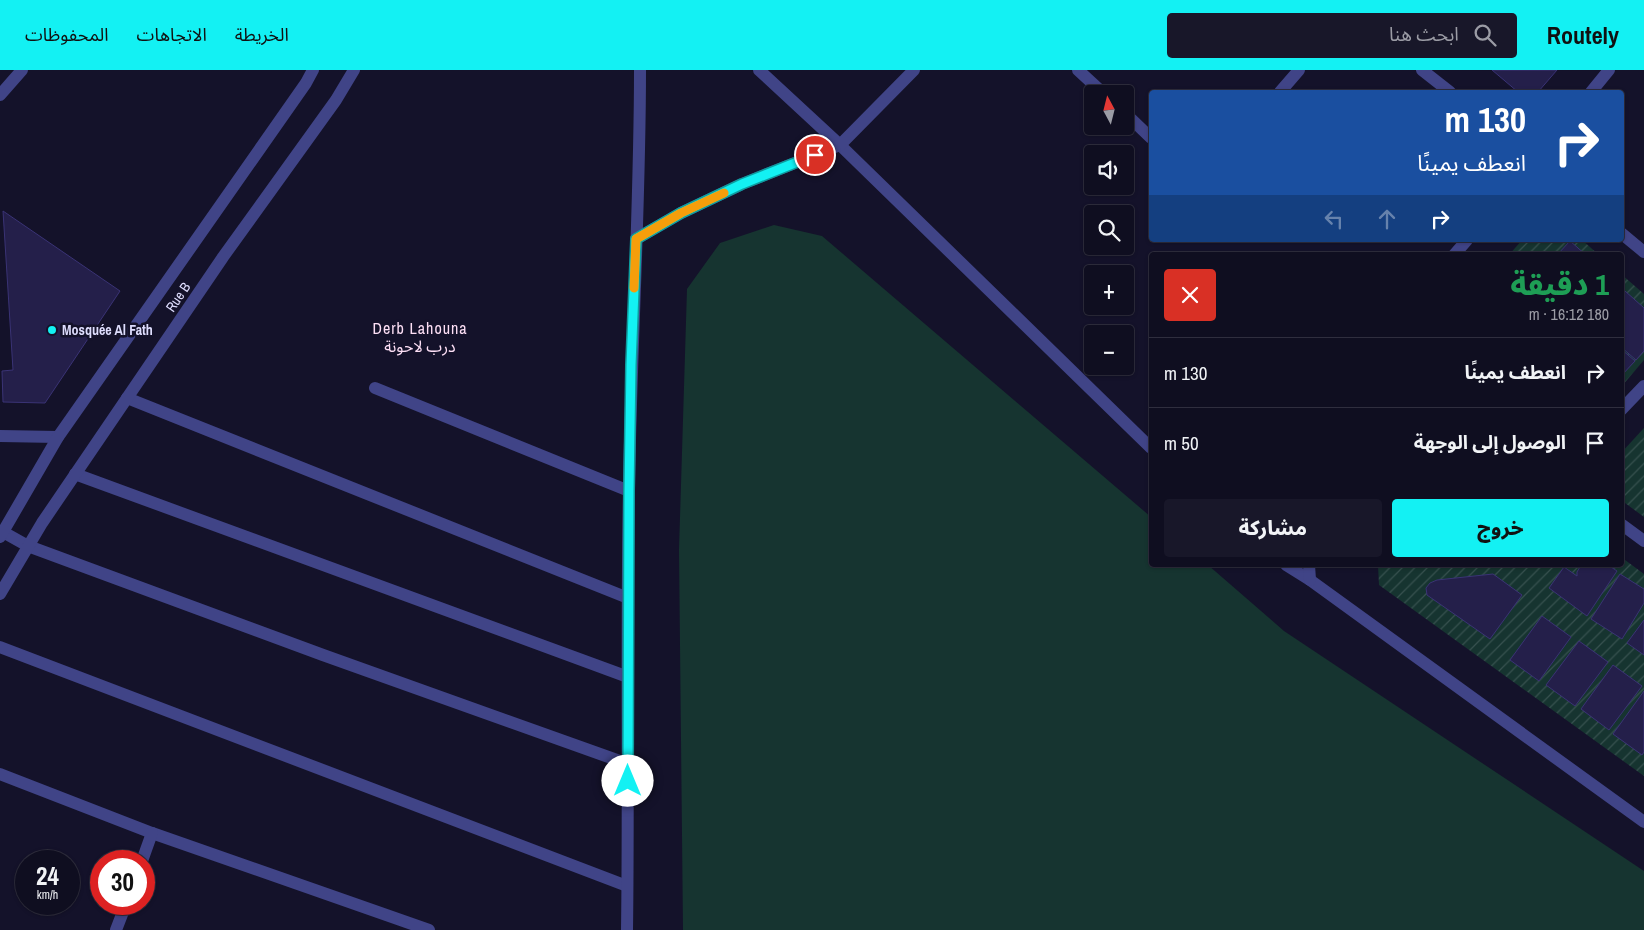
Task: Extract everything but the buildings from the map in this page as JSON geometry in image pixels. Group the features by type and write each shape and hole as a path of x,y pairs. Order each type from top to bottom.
{"street":[{"path":"0,95 22,70"},
{"name":"Rue B","path":"2,534 58,437 306,83 313,70"},
{"name":"Rue B","path":"0,594 42,523 223,257 336,100 354,70"},
{"path":"627,930 629,491 631,365 640,134 640,70"},
{"path":"759,70 840,145 1149,444"},
{"path":"636,239 681,213 725,192 840,145 914,70"},
{"path":"1078,70 1094,85"},
{"path":"1282,90 1299,70"},
{"path":"1422,70 1447,90"},
{"path":"1593,90 1610,70"},
{"path":"1134,122 1149,136"},
{"path":"1624,235 1644,252"},
{"path":"1457,252 1465,242"},
{"path":"1624,407 1644,386"},
{"path":"374,388 629,491"},
{"path":"127,398 628,598"},
{"path":"0,436 58,437"},
{"path":"76,474 628,676"},
{"path":"1624,526 1644,541"},
{"path":"2,534 28,546 323,655 628,764"},
{"path":"1289,567 1310,580 1644,822"},
{"path":"1309,567 1310,580"},
{"path":"0,647 627,886"},
{"path":"0,774 152,833 429,930"},
{"path":"146,850 152,833"},
{"path":"116,930 122,915"}],"green space":[{"path":"774,225 822,236 1149,515 1149,567 1210,567 1284,631 1644,871 1644,930 683,930 679,550 687,289 720,243"},
{"path":"1520,242 1584,242 1596,252 1512,252"},
{"path":"1624,277 1644,294 1644,360 1624,383"},
{"path":"1644,428 1644,517 1624,502 1624,450"},
{"path":"1624,559 1644,574 1644,776 1379,585 1378,567 1624,567"}],"slow traffic":[{"path":"634,288 636,239 681,213 724,193"}],"place":[{"name":"Mosquée Al Fath","path":"52,330"}],"district":[{"name":"Derb Lahouna درب لاحونة","path":"420,337"}],"route":[{"path":"628,781 629,491 636,239 681,213 742,184 815,155"}]}
